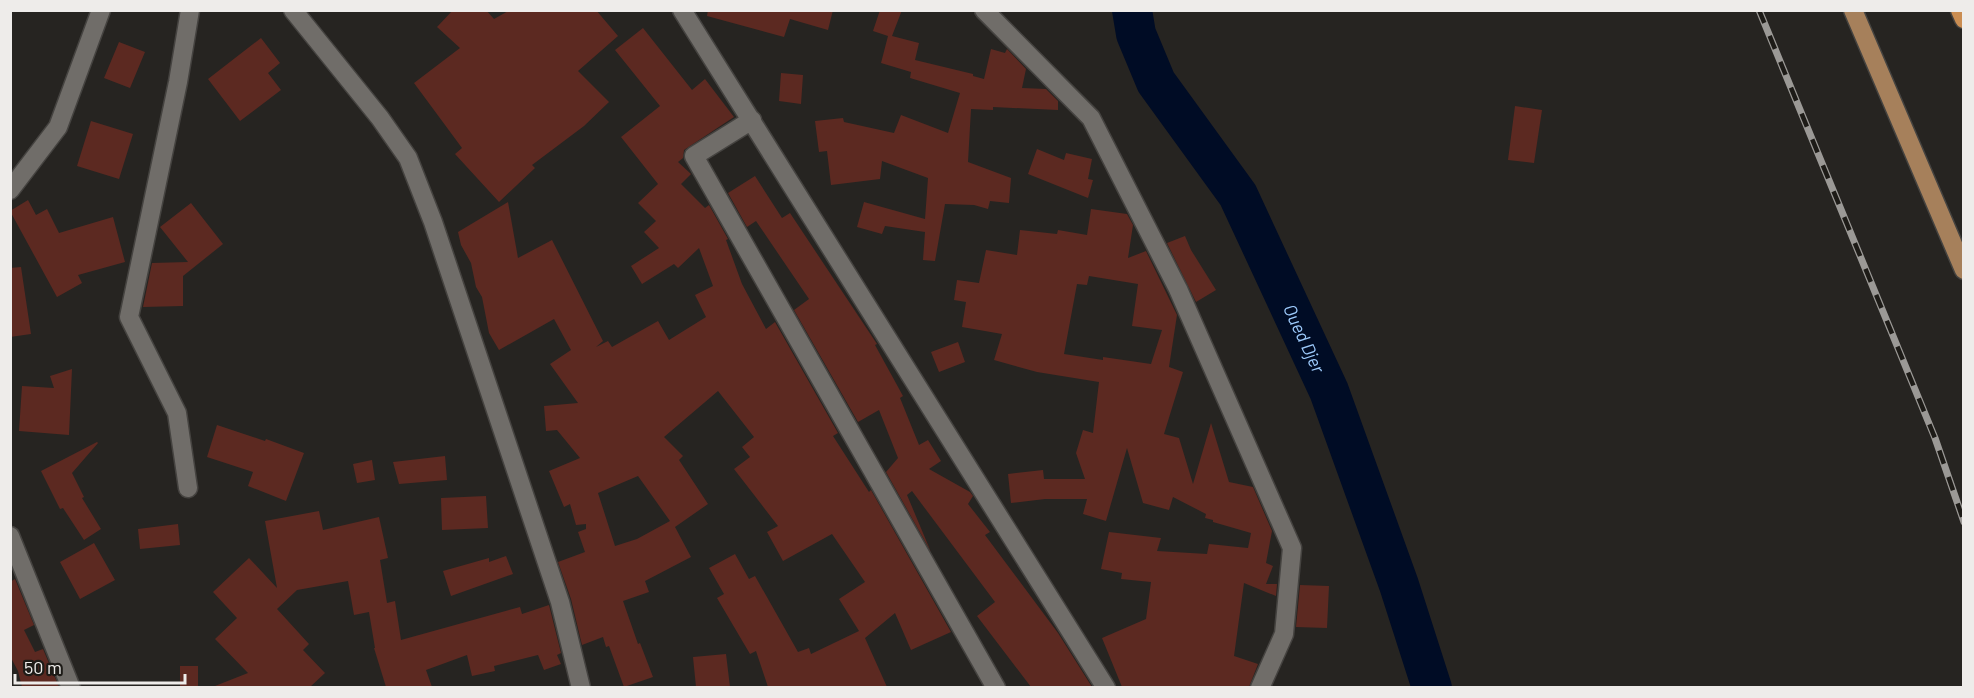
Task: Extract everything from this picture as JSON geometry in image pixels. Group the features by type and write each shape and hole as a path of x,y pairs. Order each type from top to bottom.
{"highway":[{"path":"1960,10 1964,19"}],"main road":[{"path":"1853,10 1964,270"}],"street":[{"path":"10,190 58,127 101,10"},
{"path":"188,488 177,412 129,317 178,82 190,10"},
{"path":"293,10 380,118 408,158 433,222 560,602 581,687"},
{"path":"682,10 1106,687"},
{"path":"984,10 1091,118 1178,289 1292,548 1284,634 1260,687"},
{"path":"752,120 694,156 996,687"},
{"path":"10,536 71,687"}],"building":[{"path":"453,10 486,10 494,19 510,10 596,10 618,36 578,71 609,102 584,126 532,165 535,168 499,202 455,154 462,148 414,83 460,48 437,27"},
{"path":"708,10 833,10 828,30 790,19 784,37 707,16"},
{"path":"880,10 902,10 892,36 919,43 915,60 973,74 973,76 984,79 991,49 1005,53 1007,49 1026,69 1022,88 1046,89 1058,101 1058,110 993,107 993,110 971,109 968,162 1011,178 1009,203 990,201 988,209 974,205 945,204 935,261 923,260 925,232 885,226 882,234 857,227 864,202 925,219 928,178 882,161 880,179 831,185 827,151 819,152 815,121 843,118 844,122 894,133 901,115 948,133 960,93 910,78 911,72 881,63 888,36 873,31"},
{"path":"643,28 692,90 705,79 734,117 684,150 683,158 678,162 691,174 681,184 705,208 709,205 728,239 726,240 742,284 766,329 775,322 838,433 833,436 869,492 871,490 951,632 911,650 895,613 865,638 887,687 768,687 756,651 750,654 717,598 724,594 709,568 735,554 749,579 755,576 798,652 809,648 811,654 859,631 839,599 865,582 832,534 783,561 767,532 778,526 734,469 750,457 742,447 754,437 718,391 664,437 683,456 679,460 708,504 675,527 691,557 645,581 649,592 623,601 638,644 640,643 653,677 624,687 609,646 606,647 603,637 582,645 571,599 558,562 585,552 578,532 586,529 586,524 576,525 570,504 564,507 549,471 580,458 557,430 546,431 544,406 578,403 550,364 571,350 554,319 499,350 489,333 482,297 476,287 471,263 461,245 458,232 508,202 518,258 552,240 603,341 596,347 608,341 612,347 658,321 669,340 706,317 695,295 713,286 699,248 678,268 674,264 642,284 631,266 659,248 644,232 656,221 638,203 658,184 621,137 660,106 615,50","holes":["638,476 670,521 637,539 615,546 598,493"]},
{"path":"261,38 280,63 268,73 281,90 240,121 208,79"},
{"path":"119,42 145,52 130,88 104,78"},
{"path":"781,73 803,75 801,104 779,101"},
{"path":"1515,106 1542,110 1534,163 1508,160"},
{"path":"91,121 133,134 119,179 77,166"},
{"path":"1037,149 1064,160 1066,153 1092,159 1088,179 1093,180 1088,198 1028,174"},
{"path":"755,176 782,218 790,213 877,344 875,345 903,396 900,398 919,445 928,440 941,461 929,469 970,492 973,496 968,504 990,532 985,535 1058,633 1092,687 1031,687 977,616 995,602 912,491 907,495 931,552 886,472 898,458 879,410 858,422 794,310 809,299 756,221 747,227 728,193"},
{"path":"28,200 36,215 47,209 59,233 113,217 125,262 78,275 82,283 57,297 10,211"},
{"path":"191,203 223,244 183,276 183,306 143,307 152,263 188,262 160,227"},
{"path":"1091,209 1127,214 1133,225 1128,258 1146,251 1177,315 1169,367 1183,372 1164,434 1179,438 1193,484 1211,423 1229,482 1253,487 1272,531 1266,563 1273,566 1266,584 1277,584 1276,596 1244,583 1234,656 1258,664 1249,687 1122,687 1102,638 1146,619 1151,582 1121,579 1122,573 1101,569 1109,532 1161,538 1157,551 1207,554 1209,544 1248,548 1251,533 1213,522 1205,518 1206,514 1173,497 1169,510 1143,503 1127,448 1106,521 1083,514 1087,499 1045,499 1011,503 1008,474 1043,470 1044,479 1085,479 1076,453 1083,430 1093,433 1099,382 1037,372 994,360 1002,334 962,327 966,302 954,300 957,280 979,283 986,250 1017,255 1020,230 1057,234 1058,230 1087,235","holes":["1089,276 1138,284 1132,326 1162,330 1151,364 1064,354 1077,284 1087,285"]},
{"path":"1185,236 1216,290 1196,302 1167,243"},
{"path":"21,267 31,334 10,337 10,268"},
{"path":"958,342 965,362 939,372 931,352"},
{"path":"72,369 69,435 19,431 22,386 54,388 50,376"},
{"path":"217,425 304,453 286,501 248,486 253,472 207,457"},
{"path":"97,442 72,473 84,497 82,498 101,529 84,540 63,508 60,509 41,471"},
{"path":"445,456 447,480 399,484 393,462"},
{"path":"372,460 375,480 357,483 353,464"},
{"path":"486,496 488,528 442,530 441,498"},
{"path":"319,511 323,530 379,517 388,558 380,560 387,603 395,601 401,640 520,607 522,614 549,605 561,653 557,655 561,664 544,670 538,655 494,666 495,671 472,676 467,655 426,670 432,687 386,687 374,648 369,612 354,615 348,581 297,590 277,609 309,644 303,650 325,673 310,687 215,687 248,673 215,639 237,618 213,592 249,558 277,588 265,521"},
{"path":"178,524 180,545 140,549 138,529"},
{"path":"94,543 115,580 80,599 60,562"},
{"path":"506,556 513,574 451,596 443,571 489,558 489,562"},
{"path":"15,579 34,625 24,630 35,652 43,649 59,687 22,687 18,671 10,656 10,582"},
{"path":"1300,585 1329,586 1327,628 1296,627"},
{"path":"726,654 730,687 696,687 693,657"},
{"path":"180,666 198,666 198,687 180,687"}],"waterway":[{"name":"Oued Djer","path":"1132,10 1136,34 1156,82 1238,195 1329,391 1399,585 1432,688"}],"railway":[{"path":"1759,10 1935,438 1964,522"}]}
